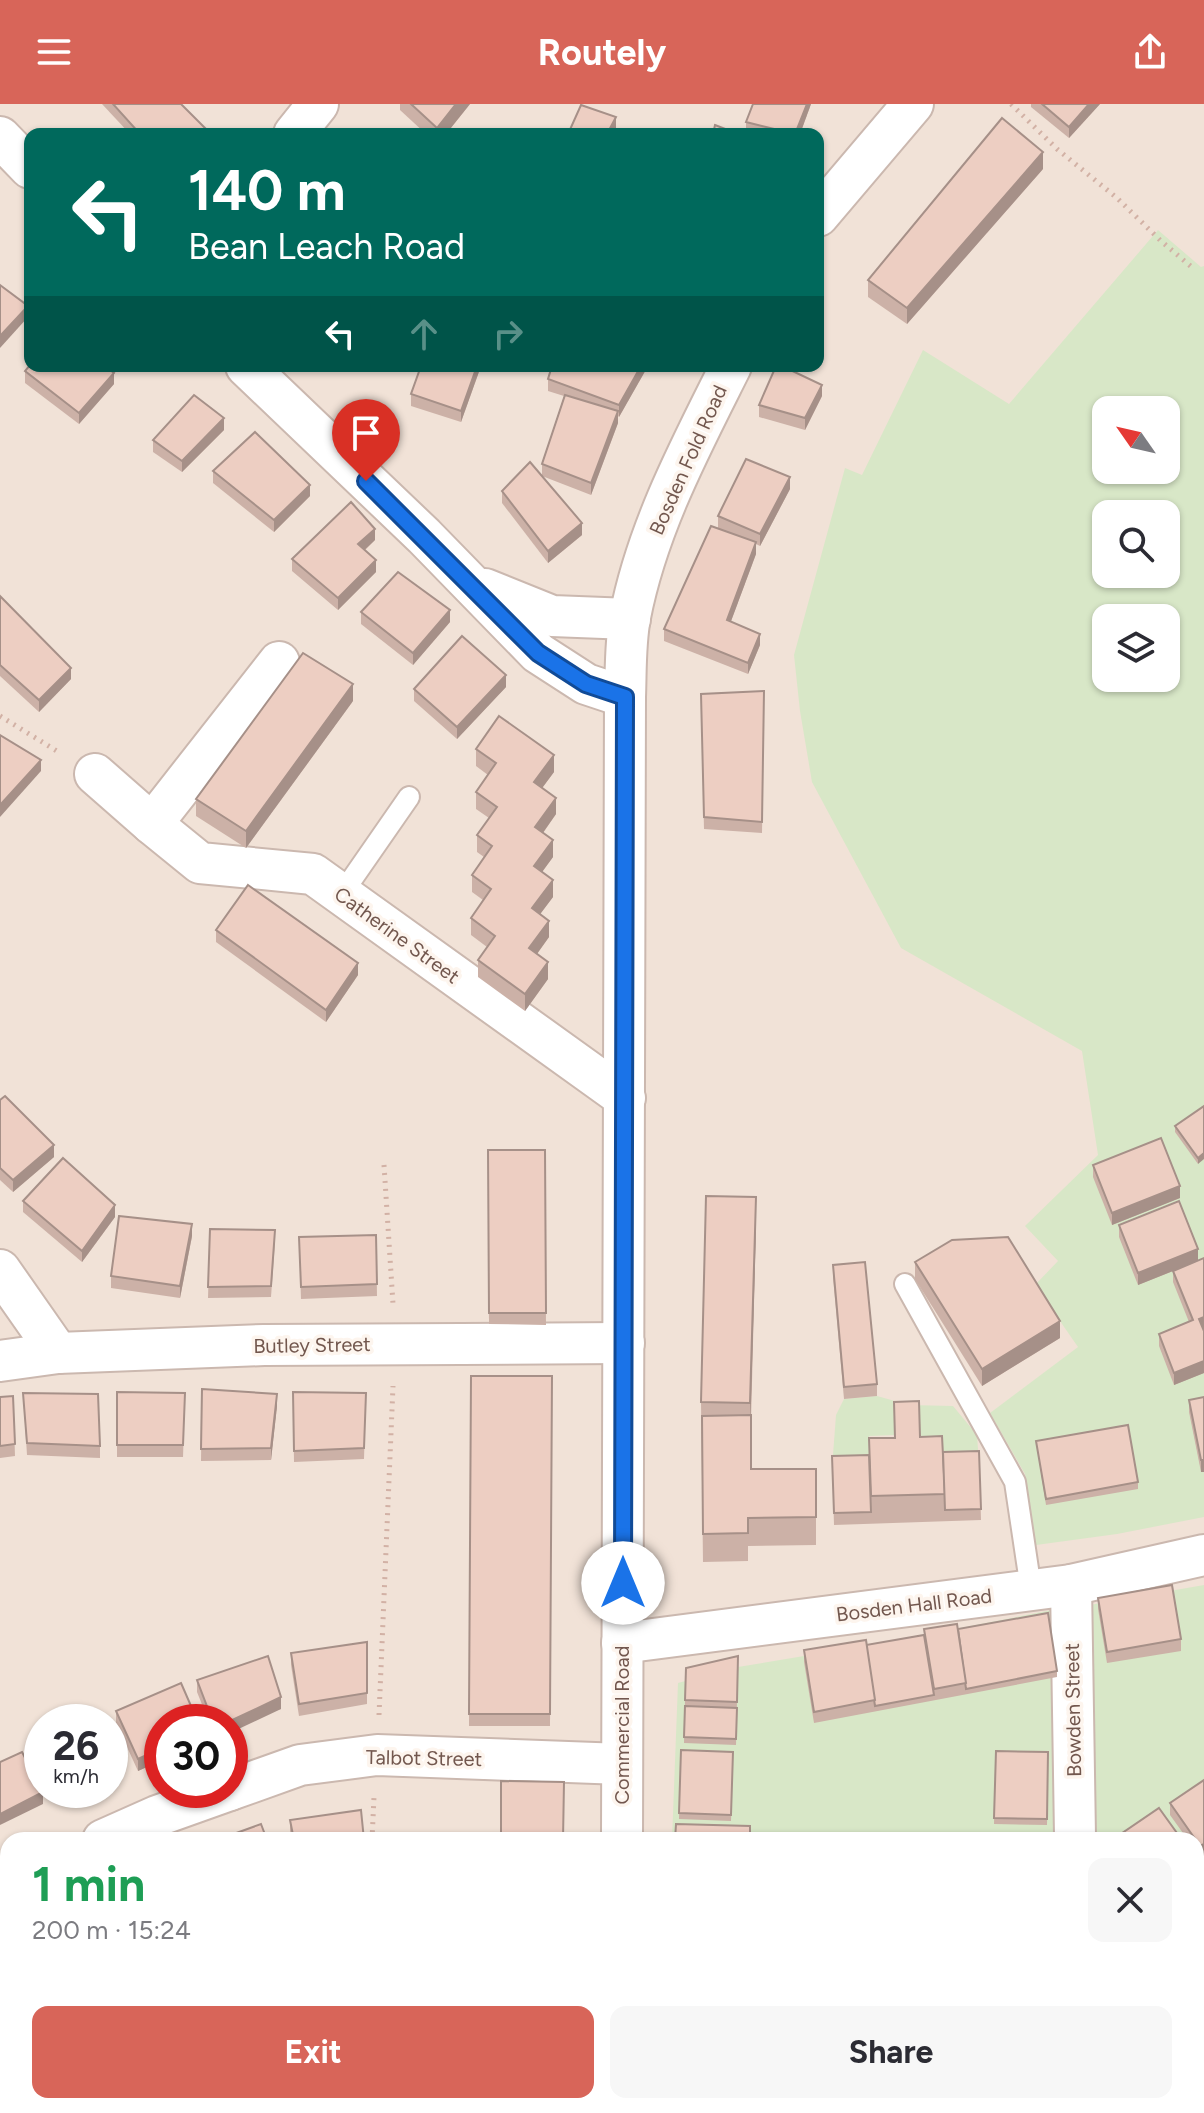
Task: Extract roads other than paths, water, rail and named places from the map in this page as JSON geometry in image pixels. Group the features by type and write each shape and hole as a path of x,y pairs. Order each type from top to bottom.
{"street":[{"path":"299,128 318,104"},
{"path":"824,209 913,104"},
{"path":"0,137 24,162"},
{"path":"252,372 538,653 586,684 625,697"},
{"name":"Bosden Fold Road","path":"625,697 630,619 655,530 728,372"},
{"path":"467,580 507,600 552,616 630,619"},
{"path":"152,824 279,662"},
{"name":"Commercial Road","path":"622,1832 625,697"},
{"name":"Catherine Street","path":"95,774 200,863 313,874 625,1098"},
{"path":"0,1270 58,1353"},
{"name":"Butley Street","path":"0,1361 58,1353 264,1345 624,1343"},
{"name":"Bosden Hall Road","path":"622,1643 1071,1585 1204,1555"},
{"name":"Bowden Street","path":"1071,1585 1075,1832"},
{"name":"Talbot Street","path":"248,1784 300,1765 377,1755 622,1764"},
{"name":"Talbot Street","path":"121,1832 179,1808"}],"lane":[{"path":"341,895 409,797"},
{"path":"905,1284 1015,1482 1031,1589"}]}
